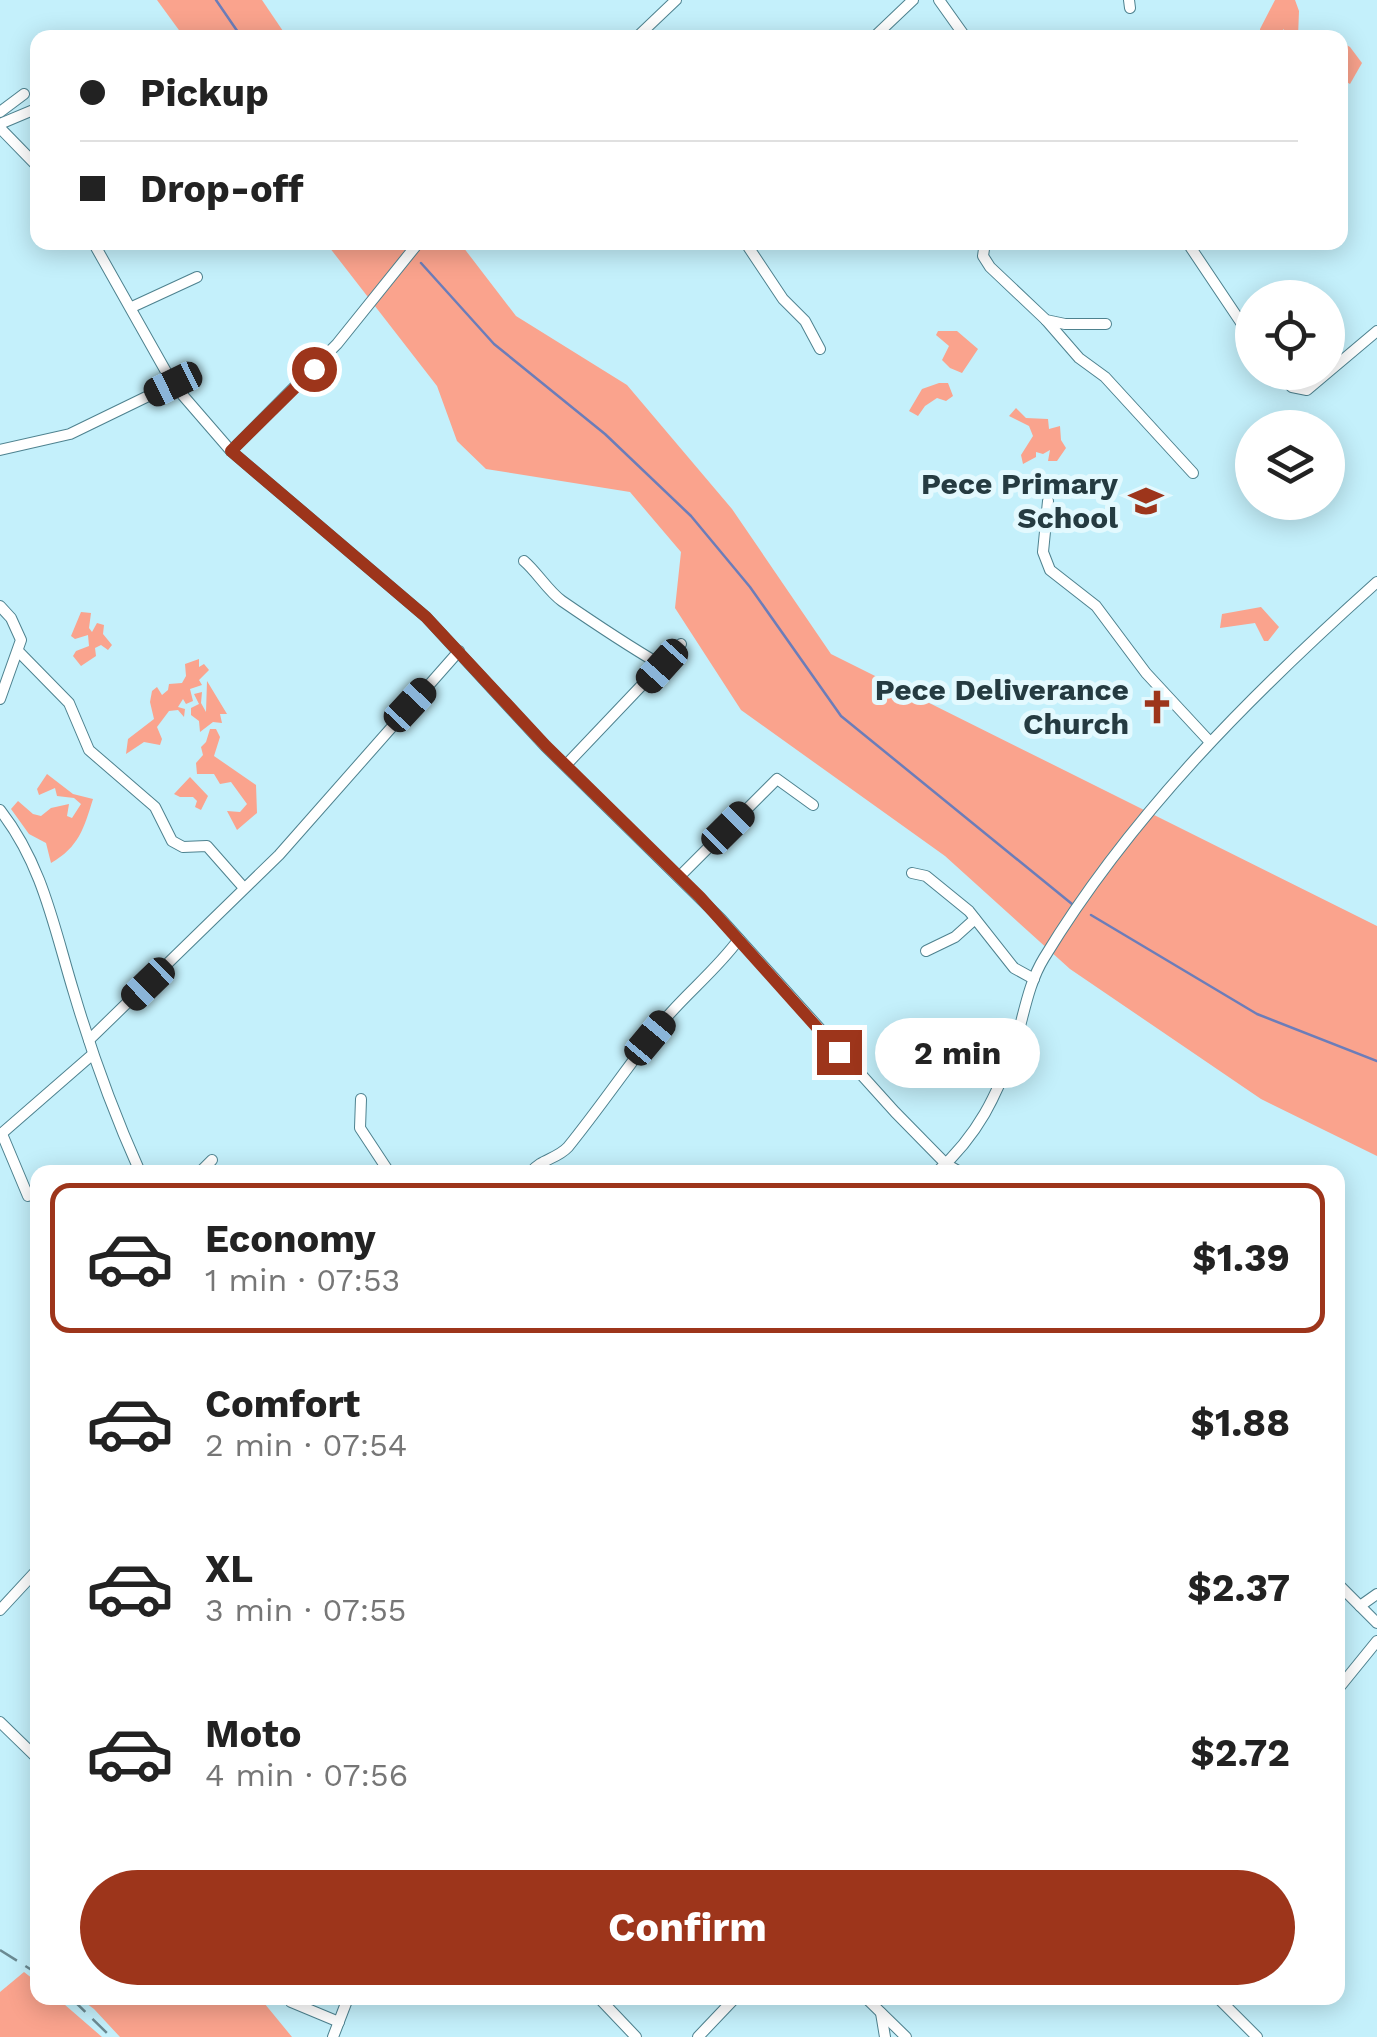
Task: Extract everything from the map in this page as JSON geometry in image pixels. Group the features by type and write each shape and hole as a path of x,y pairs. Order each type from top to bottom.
{"street":[{"path":"644,30 676,0"},
{"path":"882,30 913,0"},
{"path":"939,0 960,30"},
{"path":"0,112 24,94"},
{"path":"30,112 0,126 30,159"},
{"path":"99,250 173,384 231,451 426,617 566,765 680,876 854,1069 946,1164 980,1122 1000,1089 1034,979 1062,930 1104,871 1210,742 1283,667 1377,582"},
{"path":"231,451 337,344 413,250"},
{"path":"749,250 783,299 805,321 820,349"},
{"path":"984,250 990,267 1079,358 1105,376 1192,474"},
{"path":"1193,250 1235,313"},
{"path":"132,308 197,277"},
{"path":"1046,320 1106,324"},
{"path":"1345,358 1377,331"},
{"path":"0,450 70,434 173,384"},
{"path":"1048,501 1043,552 1050,570 1096,606 1146,673 1210,742"},
{"path":"524,561 563,601 578,608 619,642 662,666"},
{"path":"0,606 20,634 20,652 0,700"},
{"path":"566,765 681,644"},
{"path":"89,1040 313,818 459,651"},
{"path":"20,652 69,703 89,750 155,807 172,841 184,847 207,846 244,888"},
{"path":"680,876 777,780 813,805"},
{"path":"0,810 38,874 93,1054 137,1165"},
{"path":"912,872 926,876 976,919 1014,968 1034,979"},
{"path":"926,951 955,937 976,919"},
{"path":"538,1165 564,1151 650,1038 719,966 738,939"},
{"path":"28,1196 1,1135 93,1054"},
{"path":"361,1100 360,1128 384,1165"},
{"path":"207,1165 212,1160"},
{"path":"0,1610 30,1578"},
{"path":"1345,1591 1377,1623"},
{"path":"1360,1606 1377,1594"},
{"path":"1345,1680 1377,1641"},
{"path":"0,1722 30,1751"},
{"path":"298,2005 339,2022"},
{"path":"333,2037 345,2005"},
{"path":"606,2005 636,2037"},
{"path":"698,2037 728,2005"},
{"path":"875,2005 906,2037"},
{"path":"1225,2005 1258,2037"},
{"path":"879,2008 884,2037"}],"shaded area":[{"path":"157,0 262,0 282,30 179,30"},
{"path":"1275,0 1295,0 1298,30 1260,29"},
{"path":"1348,46 1362,63 1348,83"},
{"path":"331,250 465,250 516,316 627,385 732,509 831,654 1377,926 1377,1156 1261,1099 1070,969 945,856 741,710 675,608 681,552 630,492 486,469 457,441 437,386"},
{"path":"938,331 957,331 978,349 962,373 942,360 949,346 936,335"},
{"path":"948,383 953,396 946,401 937,398 918,416 909,411 922,389"},
{"path":"1016,408 1026,418 1048,419 1049,429 1060,426 1066,448 1057,461 1048,461 1050,450 1036,452 1036,457 1023,464 1021,455 1033,436 1029,426 1009,416"},
{"path":"1261,607 1279,627 1268,641 1264,641 1255,623 1220,628 1222,614"},
{"path":"81,612 91,613 92,632 97,623 104,625 103,634 112,645 108,650 101,645 95,648 96,656 81,666 73,656 89,646 88,635 75,639 71,636"},
{"path":"199,659 199,667 204,664 209,670 199,680 202,685 190,689 193,701 186,704 183,699 178,707 185,709 184,717 178,710 169,711 157,727 160,745 144,742 126,754 128,739 154,719 152,691 157,687 162,695 169,684 182,683 185,664"},
{"path":"207,681 227,714 220,714 222,723 213,722 200,732 191,708 199,704 194,694 202,692 201,703 206,712"},
{"path":"210,729 216,729 220,737 214,756 256,785 257,813 237,830 227,811 240,812 247,804 231,782 220,784 214,774 197,774 196,763 203,755 201,747"},
{"path":"47,774 73,794 93,799 74,843 51,863 46,843 29,834 11,809 18,801 41,816 51,808 69,804 67,816 72,818 81,804 74,798 57,796 55,788 39,795 37,789"},
{"path":"190,777 208,796 201,810 195,807 197,801 193,797 174,794"},
{"path":"24,1972 30,1977 30,2005 65,2005 102,2037 0,2037 0,1992"},
{"path":"89,2005 266,2005 292,2037 120,2037"}],"waterway":[{"path":"216,0 237,30"},
{"path":"421,263 494,344 605,434 691,516 750,587 841,716 1072,904"},
{"path":"1091,915 1257,1014 1377,1061"}],"railway":[{"path":"0,1950 30,1969"},
{"path":"78,2005 111,2037"}],"place":[{"name":"Pece Primary School","path":"1146,501"},
{"name":"Pece Deliverance Church","path":"1157,707"}],"route":[{"path":"314,369 231,451 426,617 546,746 700,897 839,1052"}]}
